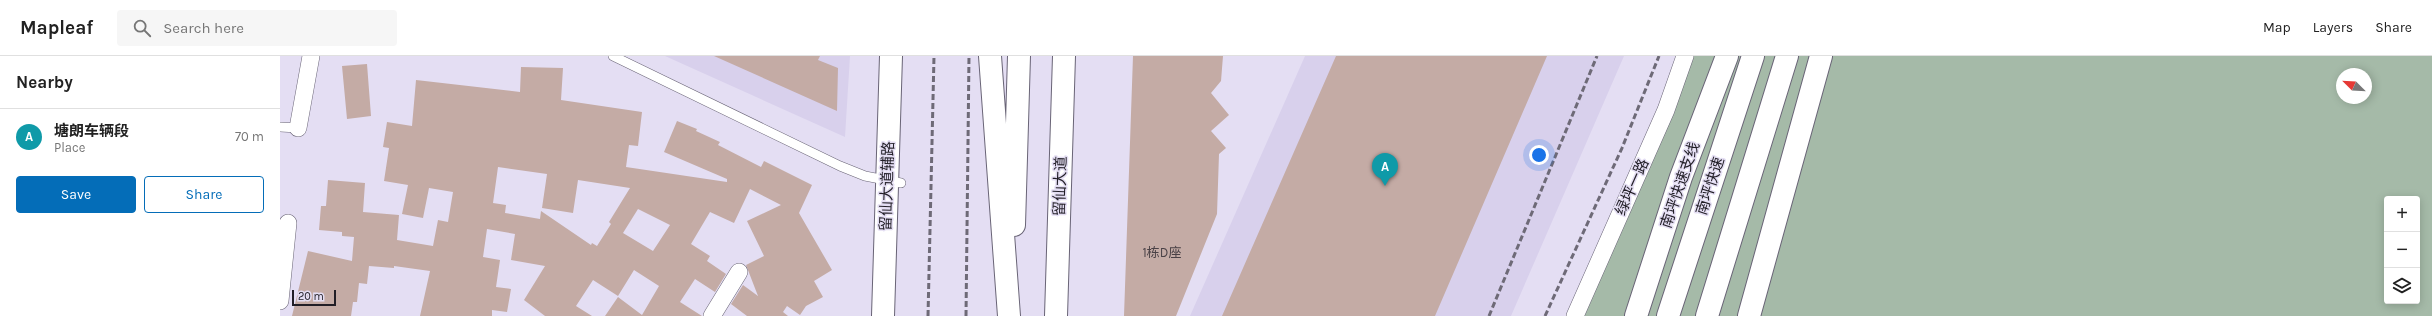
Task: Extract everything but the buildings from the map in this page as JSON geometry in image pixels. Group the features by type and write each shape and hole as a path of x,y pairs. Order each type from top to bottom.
{"main road":[{"name":"留仙大道辅路","path":"891,56 897,316"},
{"name":"留仙大道辅路","path":"883,316 904,56"},
{"path":"990,56 1008,316"},
{"path":"1012,316 1019,56"},
{"name":"留仙大道","path":"1056,316 1064,56"},
{"name":"南坪快速支线","path":"1636,316 1681,177 1727,56"},
{"name":"南坪快速","path":"1668,316 1691,241 1753,56"},
{"path":"1707,316 1787,56"},
{"path":"1748,316 1821,56"}],"street":[{"path":"298,128 311,56"},
{"name":"绿坪一路","path":"1576,316 1666,110 1685,56"},
{"path":"280,301 288,223"},
{"path":"712,316 739,272"}],"lane":[{"path":"613,56 635,61 840,166 865,176 894,182"},
{"path":"280,127 298,128"}],"shaded area":[{"path":"665,56 850,56 845,137"},
{"path":"1305,56 1624,56 1511,316 1190,316"}],"green space":[{"path":"1689,56 2432,56 2432,316 1580,316"}],"railway":[{"path":"928,316 934,56"},
{"path":"966,316 969,56"},
{"path":"1489,316 1597,56"},
{"path":"1545,316 1622,148 1659,56"}],"place":[{"name":"塘朗车辆段","path":"1385,186"}]}
